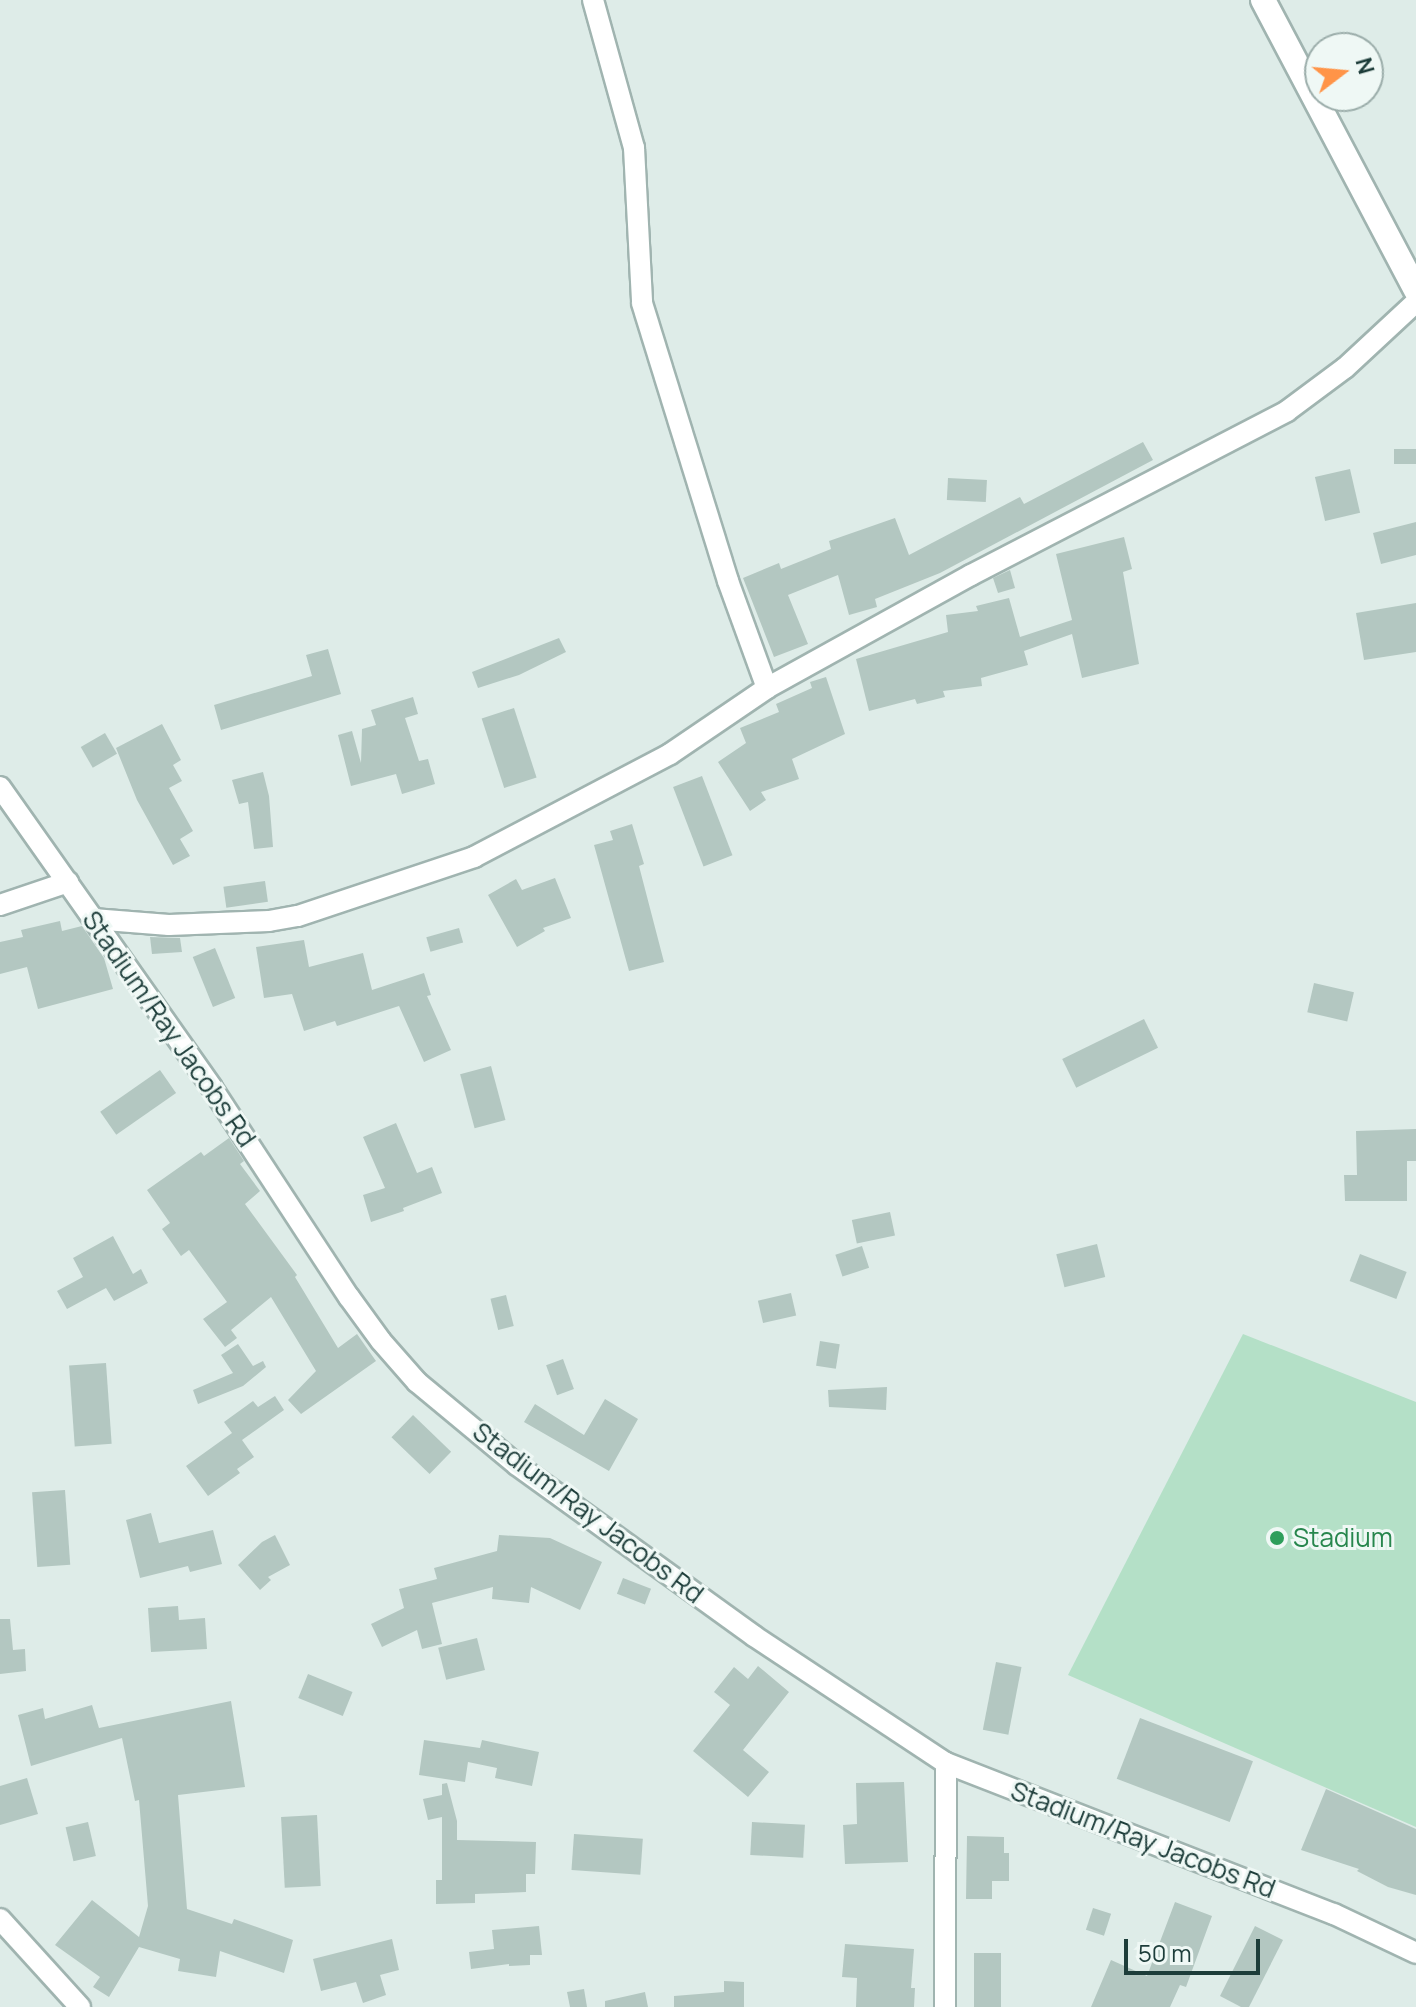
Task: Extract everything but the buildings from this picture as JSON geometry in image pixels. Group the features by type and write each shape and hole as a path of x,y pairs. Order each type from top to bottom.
{"main road":[{"path":"1263,0 1416,290"}],"street":[{"path":"593,0 634,148 642,303 728,581 767,688"},
{"path":"93,919 169,925 269,921 298,916 474,857 670,754 767,688 971,575 1287,411 1345,368 1416,302"},
{"name":"Stadium/Ray Jacobs Rd","path":"0,787 212,1088 349,1297 417,1382 517,1465 754,1636 946,1763 1334,1914 1416,1953"},
{"path":"0,905 68,882"},
{"path":"945,2007 946,1763"},
{"path":"0,1919 80,2007"}],"green space":[{"name":"Stadium","path":"1243,1334 1416,1402 1416,1827 1068,1675"}],"place":[{"name":"Stadium","path":"1277,1538"}]}
